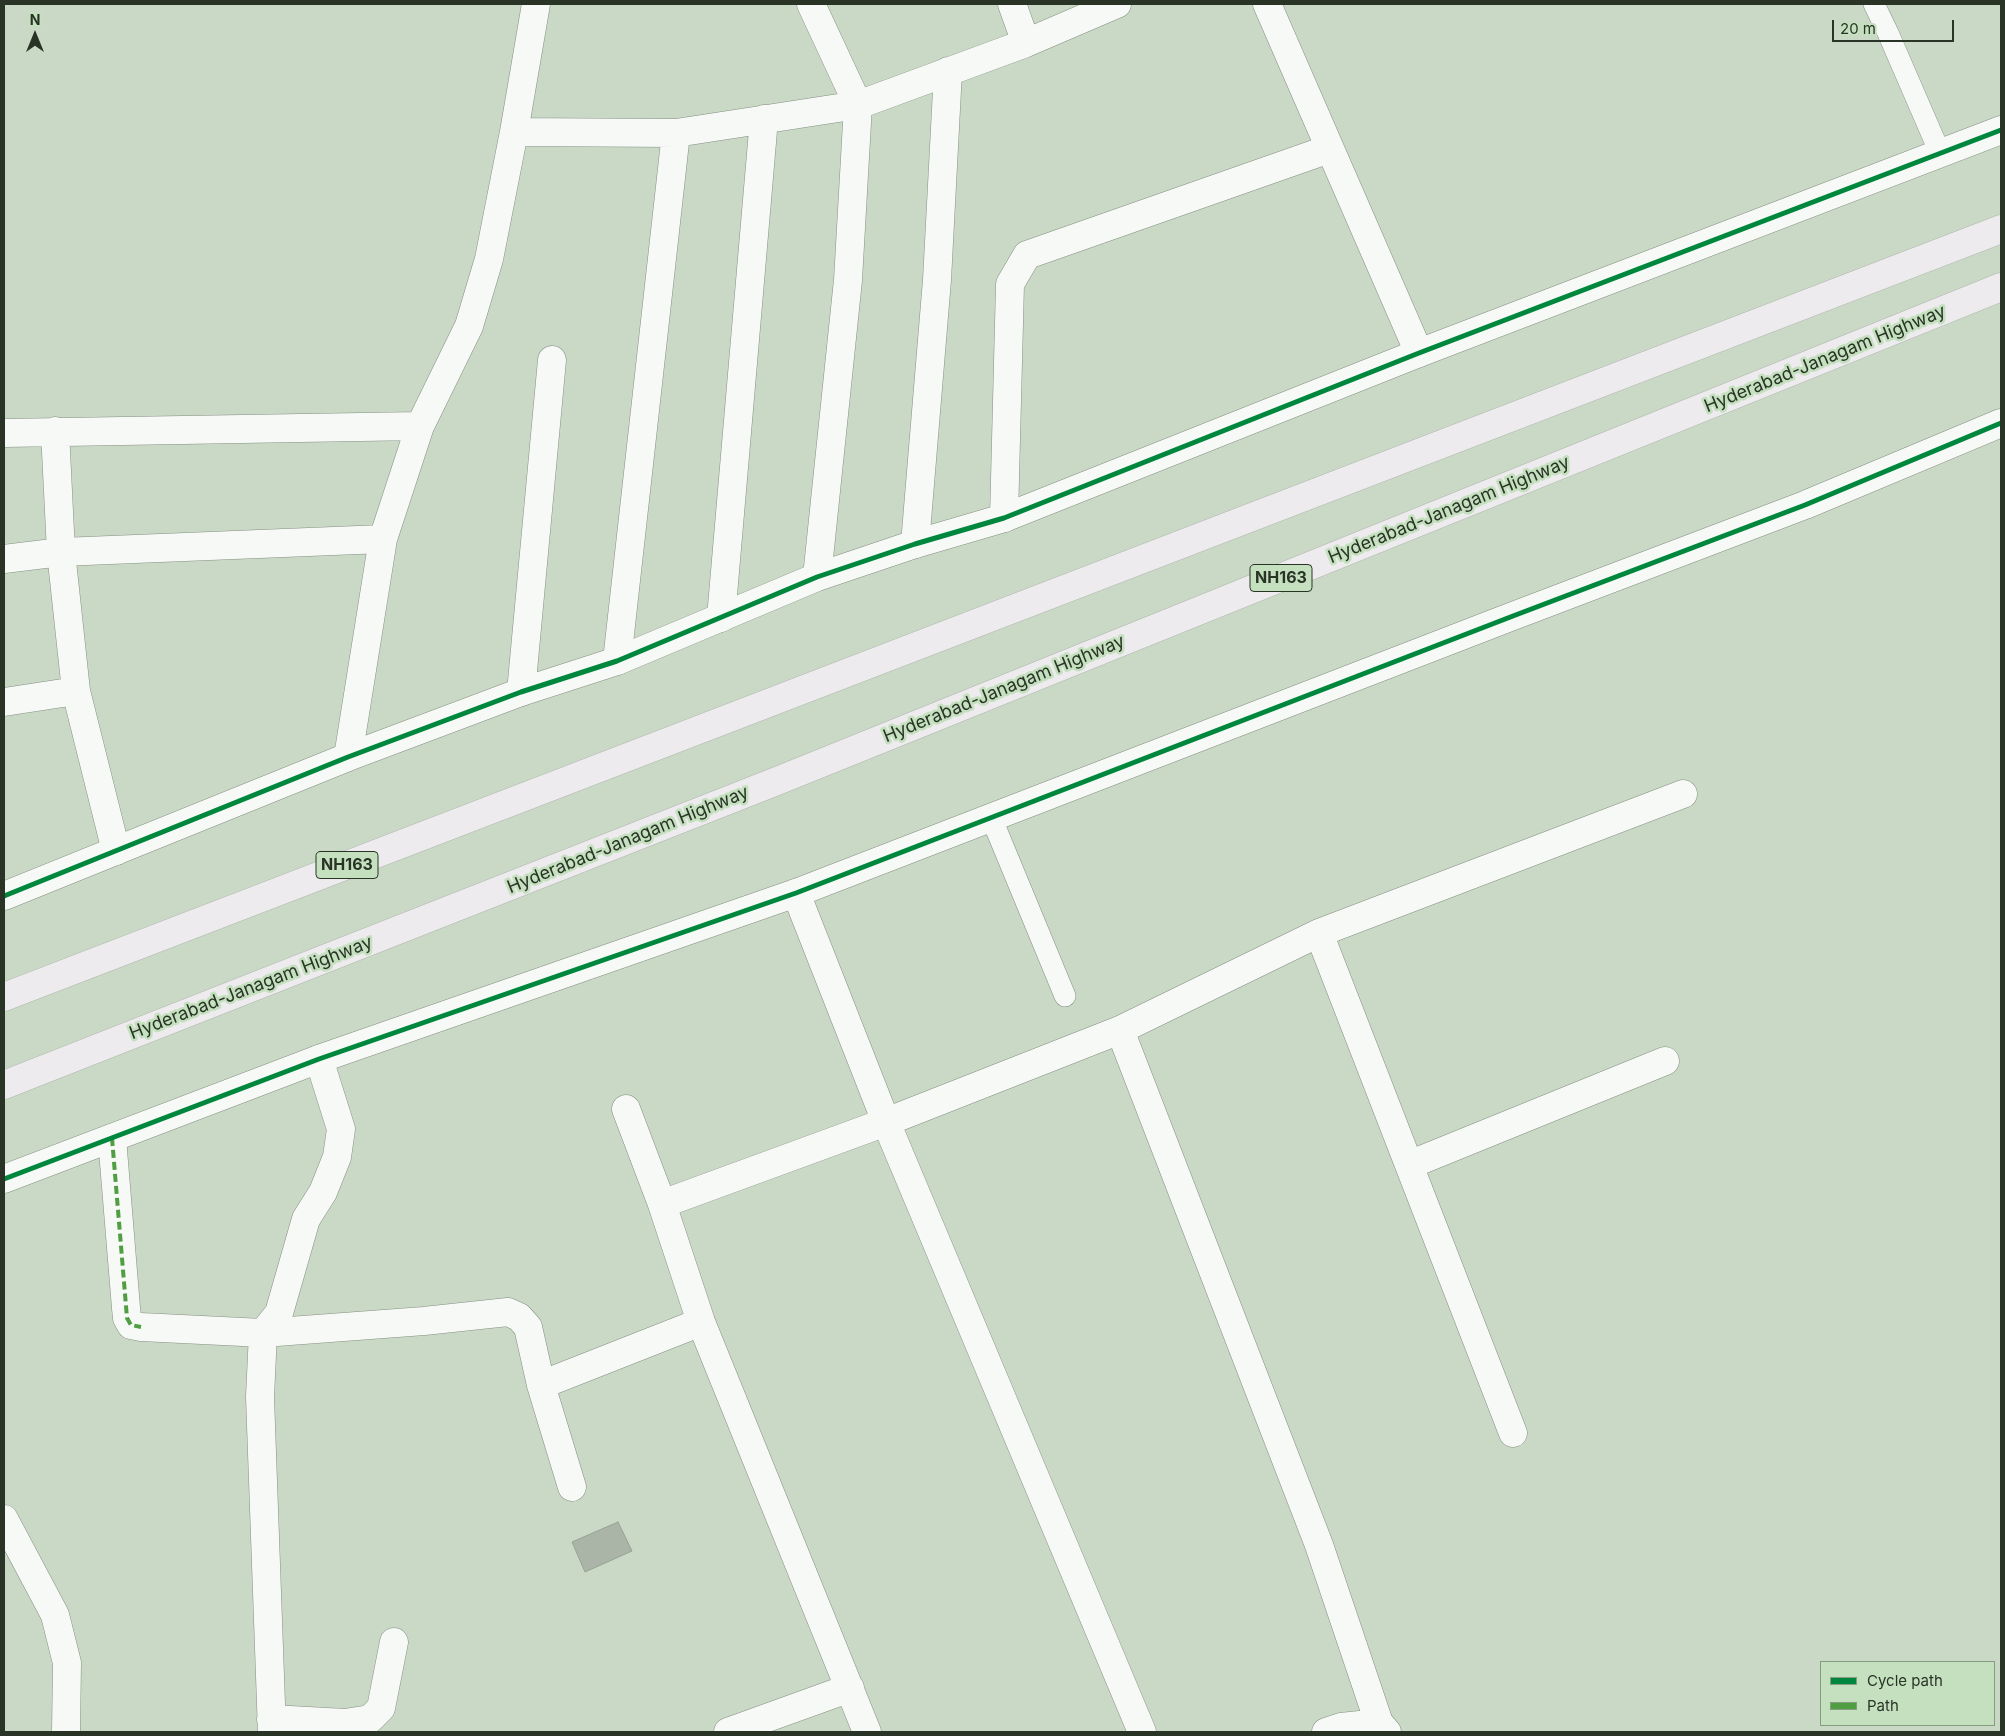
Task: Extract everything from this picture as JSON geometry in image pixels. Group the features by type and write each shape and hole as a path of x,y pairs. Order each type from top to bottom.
{"highway":[{"name":"NH163","path":"4,997 2001,229"},
{"name":"Hyderabad-Janagam Highway","path":"4,1085 741,795 2001,287"}],"street":[{"path":"348,756 383,539 420,426 469,326 489,259 514,132 536,4"},
{"path":"811,4 858,106 848,280 817,577"},
{"path":"1012,4 1026,43"},
{"path":"514,132 676,133 858,106 1026,43 1117,4"},
{"path":"1267,4 1419,353"},
{"path":"915,544 937,280 948,71"},
{"path":"721,618 764,119"},
{"path":"4,896 348,756 521,692 617,661 817,577 915,544 1004,518 1419,353 2001,130"},
{"path":"617,661 676,133"},
{"path":"1004,518 1010,284 1027,255 1329,149"},
{"path":"521,692 552,360"},
{"path":"4,1179 319,1060 796,894 992,816 1805,505 2001,423"},
{"path":"4,432 420,426"},
{"path":"55,431 61,552 76,691 116,851"},
{"path":"4,559 61,552 383,539"},
{"path":"4,702 76,691"},
{"path":"662,1204 886,1122 1120,1030 1319,933 1682,794"},
{"path":"796,894 886,1122 1142,1732"},
{"path":"1319,933 1514,1432"},
{"path":"1120,1030 1319,1544 1383,1728 1341,1727 1326,1732"},
{"path":"319,1060 341,1129 337,1157 323,1192 306,1219 279,1313 263,1333 260,1398 272,1726 345,1723 370,1719 382,1708 394,1642"},
{"path":"1409,1165 1665,1062"},
{"path":"626,1109 662,1204 701,1322 867,1732"},
{"path":"112,1138 127,1318 131,1325 263,1333 508,1312 519,1317 528,1327 541,1385 572,1487"},
{"path":"541,1385 701,1322"},
{"path":"4,1519 55,1615 67,1663 66,1732"},
{"path":"728,1732 850,1688"}],"lane":[{"path":"1874,4 1940,153"},
{"path":"992,816 1065,996"}],"building":[{"path":"618,1522 632,1551 585,1572 572,1542"}],"marked path":[{"path":"112,1138 127,1318 131,1325 141,1327"}],"cycle path":[{"path":"4,896 348,757 521,692 617,661 817,577 915,544 1004,518 1419,353 2001,130"},
{"path":"4,1179 319,1059 796,893 1805,505 2001,423"}]}
